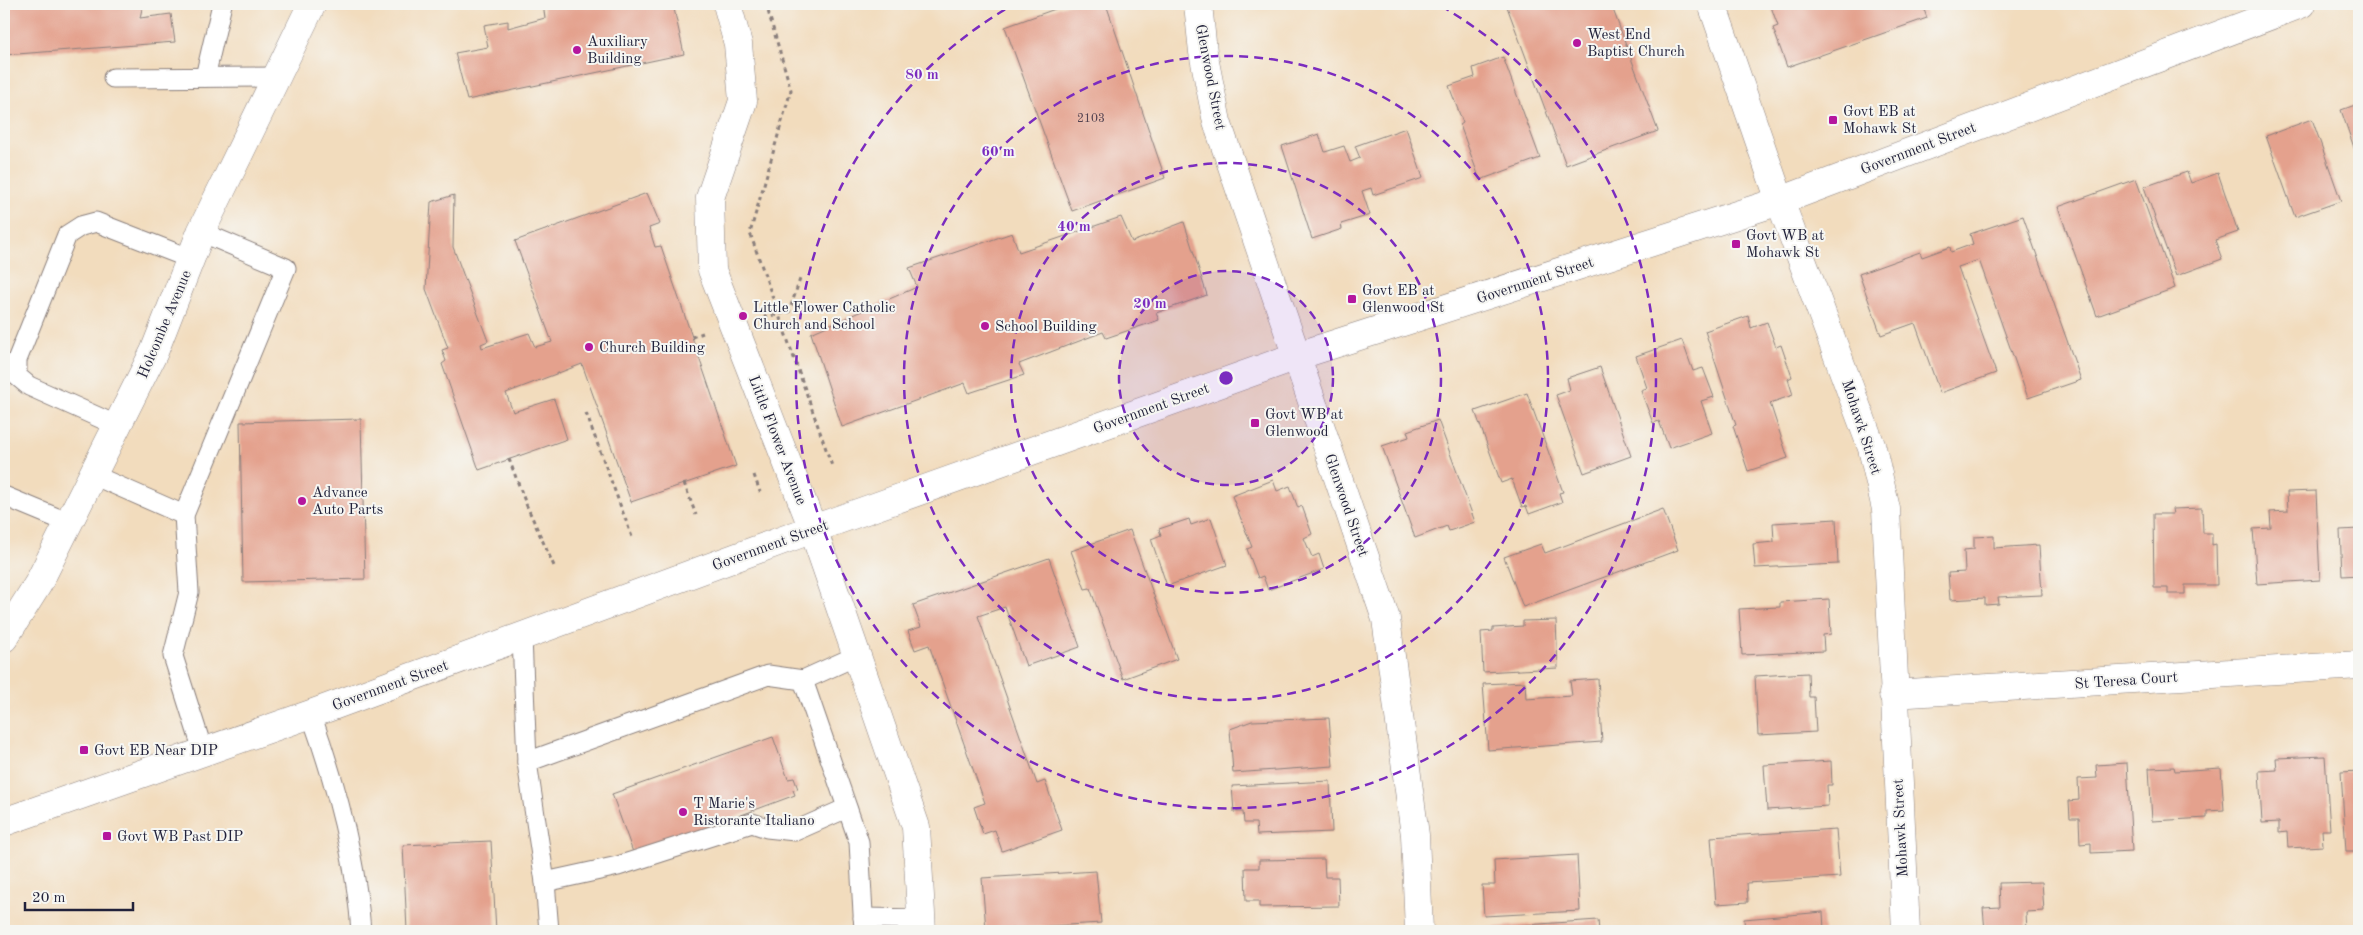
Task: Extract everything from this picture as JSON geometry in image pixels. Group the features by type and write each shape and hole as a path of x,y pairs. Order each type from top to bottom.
{"street":[{"name":"Little Flower Avenue","path":"727,4 738,44 743,101 710,198 712,270 812,529 916,827 922,925"},
{"name":"Glenwood Street","path":"1198,4 1203,52 1217,122 1386,619 1415,835 1419,931"},
{"name":"Mohawk Street","path":"1712,4 1780,201 1872,448 1886,508 1893,694 1906,931"},
{"name":"Government Street","path":"4,822 311,714 812,529 1297,356 1780,201 2262,10 2301,4"},
{"name":"Holcombe Avenue","path":"4,638 38,584 154,352 201,232 278,77 309,5"},
{"name":"St Teresa Court","path":"1893,694 2359,665"}],"lane":[{"path":"205,77 222,4"},
{"path":"113,78 278,77"},
{"path":"118,426 28,386 17,376 17,360 67,235 82,226 96,222 191,259"},
{"path":"201,232 286,268 184,515 189,592 172,656 203,751"},
{"path":"93,475 184,515"},
{"path":"4,496 69,523"},
{"path":"522,637 527,762 545,882 549,931"},
{"path":"527,762 768,675 803,680 856,656"},
{"path":"803,680 859,842 863,925 922,925"},
{"path":"311,714 331,770 355,875 361,931"},
{"path":"545,882 618,866 752,823 767,828 795,831 847,808"}],"path":[{"path":"766,4 790,90 750,233 832,466"},
{"path":"586,413 632,537"},
{"path":"509,459 526,504 554,566"},
{"path":"684,483 696,515"}],"building":[{"path":"4,4 143,4 140,18 171,14 175,42 4,55"},
{"name":"Auxiliary Building","path":"543,4 673,4 684,54 467,100 455,53 488,47 484,25 508,21 508,28 545,18"},
{"path":"1069,4 1106,4 1165,178 1072,211 1005,27"},
{"path":"1506,4 1611,4 1658,131 1566,165"},
{"path":"1770,4 1922,4 1927,18 1787,67 1773,28 1778,26"},
{"path":"1503,57 1540,158 1480,180 1460,125 1463,123 1449,86 1475,77 1473,68"},
{"path":"2358,104 2359,108 2359,162 2341,110"},
{"path":"2312,119 2341,201 2295,217 2266,136"},
{"path":"1406,128 1423,178 1373,195 1371,188 1362,191 1370,215 1341,224 1342,229 1312,239 1282,146 1319,134 1325,152 1344,146 1350,162 1360,158 1355,146"},
{"path":"2187,172 2191,183 2218,173 2238,232 2215,240 2222,259 2176,276 2144,187"},
{"path":"2136,179 2175,288 2097,316 2058,207"},
{"name":"Church Building","path":"647,193 660,224 649,228 655,247 661,246 736,466 631,502 582,364 506,393 513,412 554,399 567,439 479,470 442,364 446,361 442,350 448,348 426,289 431,202 454,195 453,247 488,341 481,344 482,348 529,333 535,347 552,342 515,241"},
{"path":"2023,216 2081,380 2028,398 1979,260 1958,267 1996,373 1940,393 1915,323 1881,335 1859,274 1920,252 1922,257 1950,247 1951,252 1973,244 1970,234"},
{"name":"School Building","path":"1121,217 1132,242 1184,222 1207,295 1156,313 1159,320 1106,338 1103,332 1019,364 1024,375 969,393 965,383 842,427 811,333 917,287 909,268 1012,233 1019,252"},
{"path":"1748,316 1751,328 1767,322 1776,347 1781,345 1792,377 1788,379 1793,395 1770,403 1788,458 1748,471 1733,426 1736,425 1705,331"},
{"path":"1682,340 1693,371 1703,368 1714,397 1701,401 1712,433 1669,448 1659,421 1653,423 1642,394 1641,390 1647,388 1636,356"},
{"path":"1600,367 1631,456 1584,473 1556,395 1570,390 1567,378"},
{"path":"1527,393 1563,492 1559,493 1562,502 1529,514 1526,506 1522,507 1512,479 1501,483 1475,411"},
{"name":"Advance Auto Parts","path":"361,419 365,579 243,582 240,422"},
{"path":"1438,420 1475,522 1449,531 1447,526 1415,538 1382,446 1409,437 1407,431"},
{"path":"1273,480 1277,491 1290,486 1298,508 1302,506 1312,534 1304,538 1312,557 1319,554 1324,569 1268,590 1263,576 1258,578 1247,549 1252,547 1232,496"},
{"path":"2316,491 2320,580 2257,584 2253,529 2271,528 2270,512 2288,511 2287,492"},
{"path":"2202,508 2203,533 2212,533 2212,545 2216,544 2217,585 2185,585 2185,594 2168,594 2168,588 2154,588 2153,514 2173,514 2172,509"},
{"path":"1663,509 1678,550 1523,607 1504,557 1541,544 1545,553"},
{"path":"1211,518 1227,565 1167,586 1151,539 1161,535 1159,529 1189,519 1191,525"},
{"path":"1836,519 1838,564 1755,568 1753,544 1774,542 1773,523"},
{"path":"2359,529 2359,575 2342,576 2340,530"},
{"path":"1130,530 1177,659 1123,679 1090,588 1085,589 1071,551"},
{"path":"1994,536 1994,548 2039,545 2042,595 1998,597 1999,604 1985,605 1985,598 1950,600 1948,573 1965,572 1964,550 1974,549 1974,537"},
{"path":"1049,558 1080,647 1026,666 1005,607 978,616 1037,784 1045,781 1062,830 1002,851 995,830 983,834 974,807 985,803 929,645 915,650 908,631 921,627 913,605"},
{"path":"1829,599 1831,634 1823,635 1824,651 1742,655 1739,609 1780,607 1780,602"},
{"path":"1556,620 1558,668 1483,672 1481,632 1493,631 1493,628 1523,626 1523,621"},
{"path":"1808,673 1809,697 1814,697 1816,732 1758,735 1755,676"},
{"path":"1598,679 1602,742 1488,750 1483,684 1525,682 1526,699 1572,696 1570,681"},
{"path":"1329,718 1333,766 1233,773 1230,729 1252,721"},
{"name":"T Marie's Ristorante Italiano","path":"773,737 788,779 794,778 798,789 793,790 795,795 634,855 612,794"},
{"path":"2325,756 2330,830 2322,830 2323,846 2288,848 2287,832 2279,833 2279,822 2262,823 2259,771 2277,770 2276,758"},
{"path":"1831,761 1832,785 1827,785 1828,806 1767,810 1764,765"},
{"path":"2127,763 2132,851 2091,853 2091,843 2080,844 2079,818 2070,818 2069,801 2079,800 2078,779 2097,778 2096,765"},
{"path":"2174,767 2175,771 2221,768 2224,810 2207,811 2207,818 2152,821 2149,768"},
{"path":"2359,771 2359,851 2346,851 2341,772"},
{"path":"1330,781 1332,832 1257,835 1256,823 1244,823 1243,812 1234,812 1232,786"},
{"path":"1836,829 1840,877 1747,883 1748,902 1716,904 1711,837"},
{"path":"491,841 496,931 407,931 403,845"},
{"path":"1577,855 1580,911 1484,916 1482,885 1495,885 1494,860"},
{"path":"1324,859 1325,877 1338,877 1339,906 1259,907 1259,901 1246,901 1245,868 1259,868 1259,860"},
{"path":"1096,871 1101,923 986,930 982,878"},
{"path":"2042,882 2044,911 2026,912 2027,931 1985,931 1983,908 2000,907 1999,883"},
{"path":"1823,912 1824,931 1745,931 1744,919"},
{"path":"1598,920 1599,931 1481,931 1481,928"}],"place":[{"name":"West End Baptist Church","path":"1577,43"},
{"name":"Auxiliary Building","path":"577,50"},
{"name":"Govt EB at Mohawk St","path":"1833,120"},
{"name":"Govt WB at Mohawk St","path":"1736,244"},
{"name":"Govt EB at Glenwood St","path":"1352,299"},
{"name":"Little Flower Catholic Church and School","path":"743,316"},
{"name":"School Building","path":"985,326"},
{"name":"Church Building","path":"589,347"},
{"name":"Govt WB at Glenwood","path":"1255,423"},
{"name":"Advance Auto Parts","path":"302,501"},
{"name":"Govt EB Near DIP","path":"84,750"},
{"name":"T Marie's Ristorante Italiano","path":"683,812"},
{"name":"Govt WB Past DIP","path":"107,836"}]}
